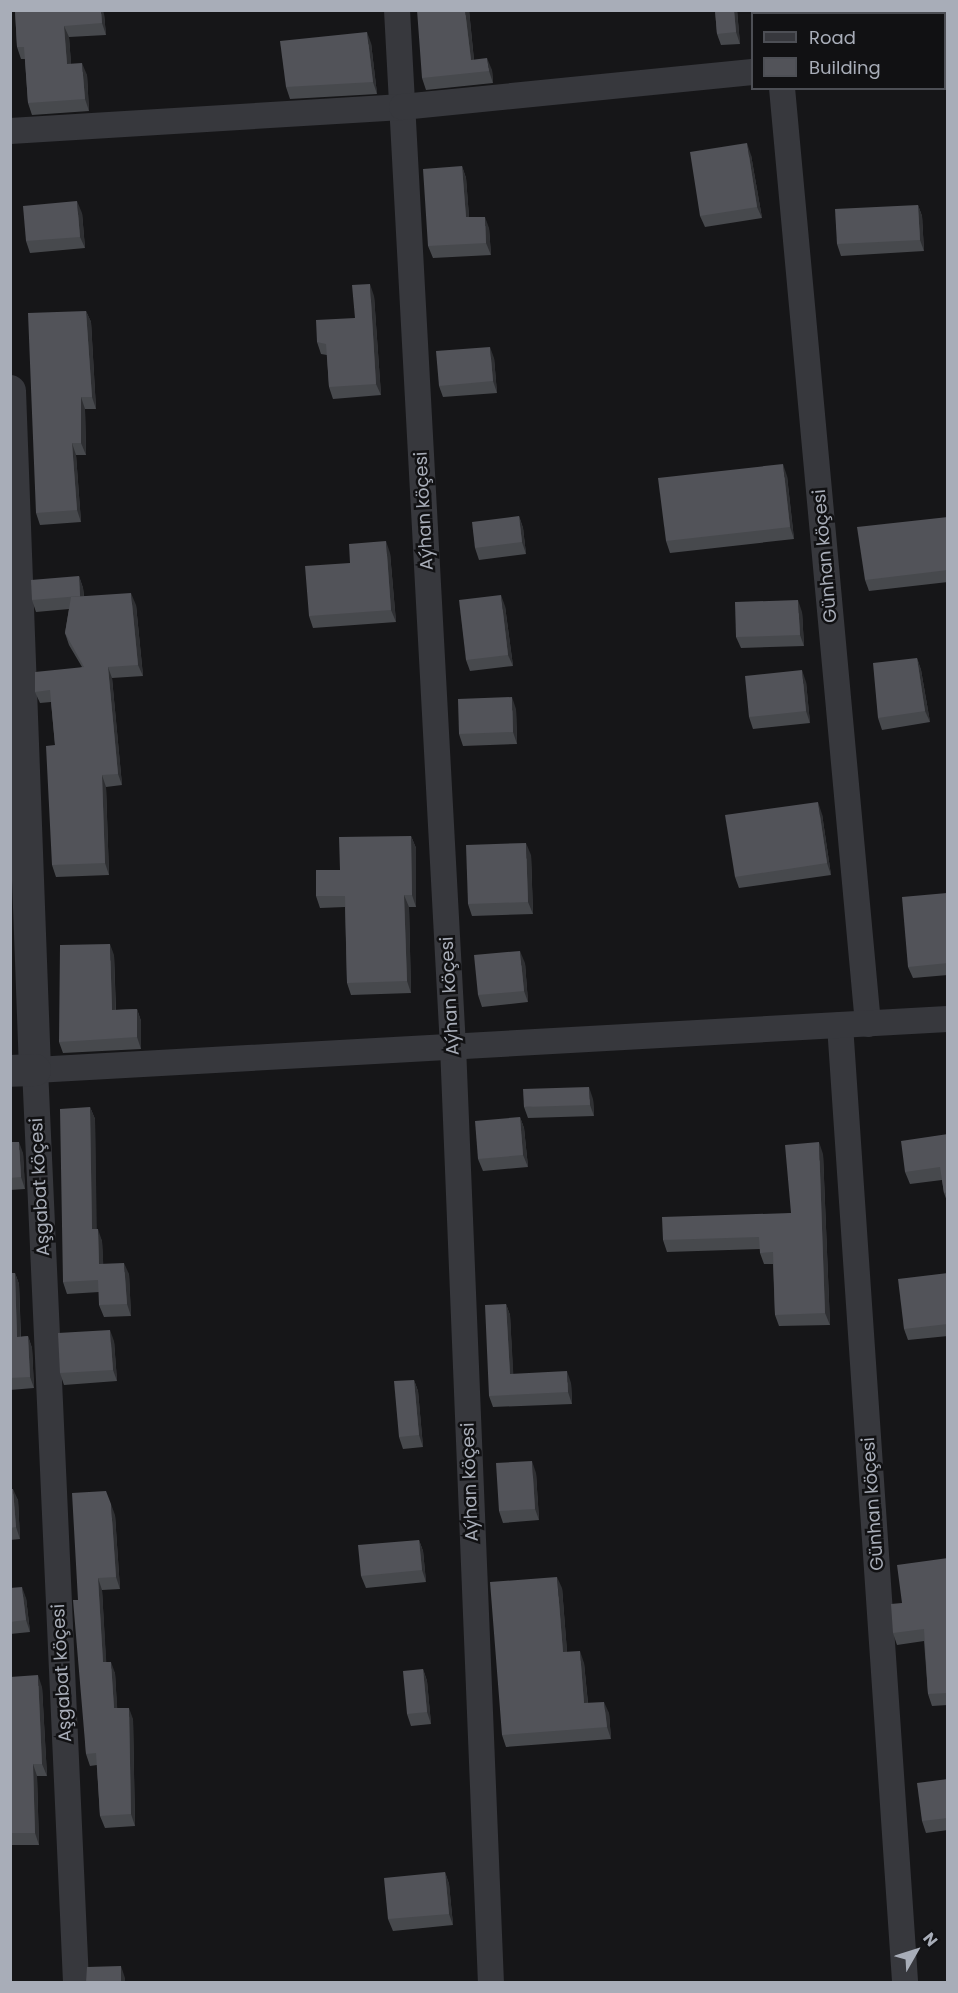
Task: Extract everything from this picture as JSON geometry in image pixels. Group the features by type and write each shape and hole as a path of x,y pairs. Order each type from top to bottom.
{"street":[{"name":"Aýhan köçesi","path":"397,10 453,1047 491,1983"},
{"path":"10,131 402,107 751,72"},
{"name":"Günhan köçesi","path":"782,90 868,1024"},
{"name":"Aşgabat köçesi","path":"10,391 23,1071 76,1983"},
{"path":"23,1071 948,1019"},
{"name":"Günhan köçesi","path":"840,1025 904,1983"}],"building":[{"path":"15,10 101,10 102,23 64,26 67,64 82,63 85,99 28,103 24,47 17,47"},
{"path":"417,10 465,10 471,60 487,58 489,71 422,78"},
{"path":"715,10 734,10 736,32 717,34"},
{"path":"367,32 373,82 286,87 280,41"},
{"path":"747,143 757,207 700,216 690,152"},
{"path":"462,166 466,217 485,217 486,243 428,246 423,169"},
{"path":"77,201 80,237 26,241 23,206"},
{"path":"918,205 920,240 837,244 835,209"},
{"path":"370,284 376,384 329,387 326,344 317,342 316,320 355,318 352,285"},
{"path":"86,311 92,397 81,397 81,443 72,443 77,510 36,513 28,313"},
{"path":"490,347 493,381 439,386 436,351"},
{"path":"783,464 790,527 666,541 658,478"},
{"path":"519,516 522,542 475,548 472,522"},
{"path":"948,517 948,570 865,580 857,527"},
{"path":"386,541 391,610 309,616 305,566 350,563 349,544"},
{"path":"79,576 80,596 32,600 31,580"},
{"path":"131,593 138,665 108,667 118,774 102,775 105,863 52,865 46,746 55,745 50,690 35,692 35,672 84,667 65,633 71,597"},
{"path":"501,595 508,655 466,660 459,600"},
{"path":"798,600 800,635 736,637 735,602"},
{"path":"917,658 925,711 878,718 873,663"},
{"path":"802,670 806,711 749,717 745,676"},
{"path":"512,697 513,732 459,734 458,699"},
{"path":"818,802 827,863 735,877 725,815"},
{"path":"411,836 412,895 404,895 407,981 347,983 345,896 316,896 316,870 340,870 339,837"},
{"path":"526,843 528,902 468,904 466,845"},
{"path":"947,893 948,963 908,967 902,897"},
{"path":"110,944 112,1010 137,1009 137,1037 59,1042 60,945"},
{"path":"520,951 524,991 478,995 474,955"},
{"path":"589,1087 590,1105 524,1107 523,1089"},
{"path":"90,1107 92,1229 98,1229 99,1264 124,1263 127,1304 99,1305 98,1280 63,1282 60,1109"},
{"path":"520,1117 523,1155 478,1159 475,1121"},
{"path":"948,1134 948,1192 944,1193 940,1167 905,1172 901,1141"},
{"path":"10,1142 19,1142 21,1177 10,1178"},
{"path":"819,1142 825,1313 775,1315 773,1252 760,1253 759,1237 663,1240 662,1217 791,1213 785,1145"},
{"path":"10,1273 15,1273 17,1337 28,1336 30,1377 10,1378"},
{"path":"948,1273 948,1324 904,1329 898,1279"},
{"path":"506,1304 510,1374 567,1371 568,1392 489,1396 485,1305"},
{"path":"110,1330 113,1370 60,1373 58,1333"},
{"path":"414,1380 419,1435 399,1437 394,1381"},
{"path":"532,1461 535,1509 499,1511 496,1463"},
{"path":"10,1489 13,1489 16,1527 10,1528"},
{"path":"106,1491 111,1504 116,1577 98,1578 103,1662 111,1662 114,1708 129,1708 131,1814 100,1816 96,1753 86,1754 73,1600 78,1600 72,1493"},
{"path":"419,1540 422,1570 361,1576 358,1545"},
{"path":"948,1558 948,1693 928,1694 924,1629 893,1633 891,1604 902,1603 897,1565"},
{"path":"557,1577 563,1652 580,1651 584,1703 604,1702 607,1727 502,1735 490,1582"},
{"path":"22,1587 26,1620 10,1622 10,1588"},
{"path":"423,1669 427,1712 407,1714 403,1671"},
{"path":"38,1675 42,1764 33,1764 35,1833 10,1833 10,1677"},
{"path":"948,1779 948,1818 922,1821 917,1783"},
{"path":"445,1872 449,1914 388,1919 384,1878"},
{"path":"121,1966 121,1983 86,1983 87,1967"}]}
